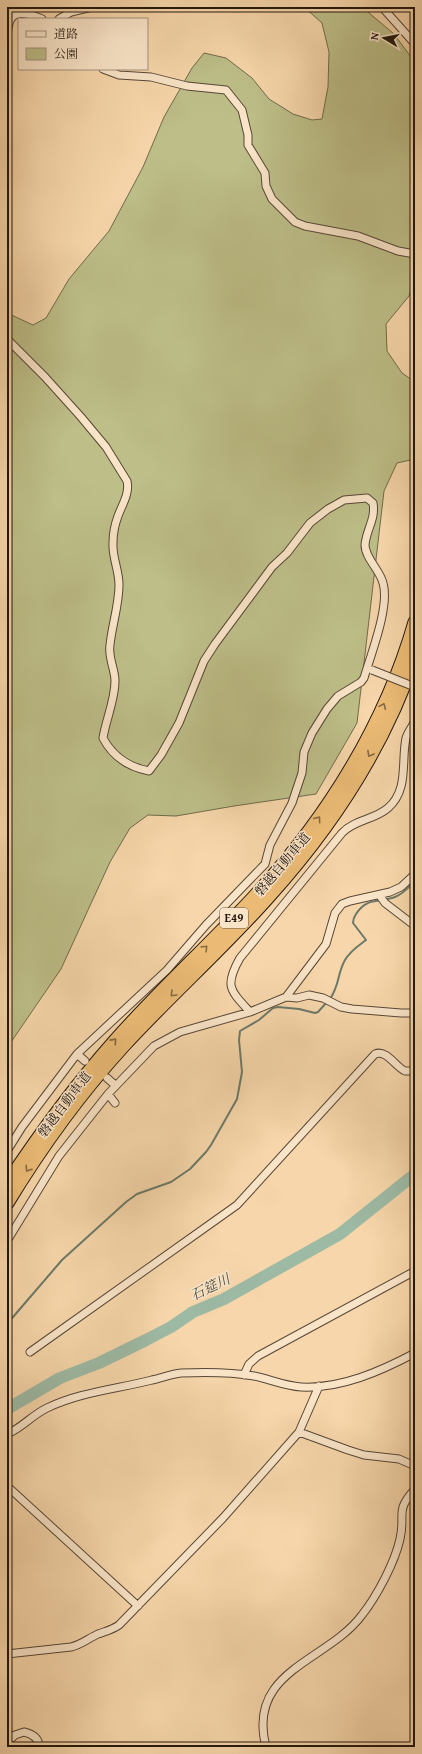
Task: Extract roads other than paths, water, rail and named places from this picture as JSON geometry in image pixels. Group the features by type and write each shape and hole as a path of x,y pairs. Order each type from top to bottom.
{"highway":[{"name":"磐越自動車道","path":"7,1184 59,1108 76,1086 132,1022 258,894 296,850 350,771 377,720 404,656 415,622"},
{"name":"磐越自動車道","path":"7,1203 66,1114 103,1069 155,1012 268,898 329,822 358,776 387,723 415,655"}],"street":[{"path":"61,18 71,12 92,7"},
{"path":"382,7 415,44"},
{"path":"7,35 10,20 13,16 22,14 38,18"},
{"path":"106,70 119,75 150,77 186,86 226,90 242,110 248,145 264,174 266,186 272,199 295,222 305,226 358,236 398,251 415,254"},
{"path":"7,338 45,377 96,435 106,447 127,481 128,485 124,502 118,516 113,544 118,570 119,586 109,646 115,681 112,703 103,738 116,755 136,768 149,770 161,755 179,723 204,661 215,644 272,566 287,553 310,523 328,509 344,500 366,498 373,503 373,519 366,540 366,549 379,572 386,595 370,669 361,682 338,696 327,709 312,733 304,752 302,773 292,803 270,845 265,864 206,924 167,970 77,1054 22,1127 7,1151"},
{"path":"370,669 415,687"},
{"path":"250,1012 231,988 231,976 236,965 276,913 346,829 380,813 388,808 396,798 402,785 406,739 415,721"},
{"path":"286,998 326,944 333,920 340,906 350,901 380,896 401,887 415,874"},
{"path":"380,896 385,903 415,926"},
{"path":"7,1241 34,1193 59,1156 115,1085 154,1046 180,1032 250,1012 286,998 297,998 309,995 322,998 341,1007 352,1010 401,1013 415,1012"},
{"path":"30,1352 237,1205 375,1054 383,1053 406,1071 415,1071"},
{"path":"77,1054 85,1061"},
{"path":"107,1078 115,1085"},
{"path":"108,1094 115,1103"},
{"path":"244,1375 249,1364 258,1356 415,1271"},
{"path":"7,1434 21,1426 39,1412 59,1402 180,1373 244,1375 267,1379 295,1387 319,1386 367,1376 415,1352"},
{"path":"7,1654 67,1648 78,1645 96,1635 113,1629 138,1606 223,1518 299,1432 319,1386"},
{"path":"299,1432 306,1436 364,1455 396,1458 415,1466"},
{"path":"7,1486 138,1606"},
{"path":"266,1747 262,1730 263,1717 265,1707 273,1693 281,1681 291,1671 342,1636 362,1616 378,1590 394,1556 400,1540 404,1501 415,1489"},
{"path":"7,1742 15,1735 24,1732 38,1740 39,1747"}],"waterway":[{"path":"330,999 345,960 352,951 366,940 353,923 356,914 364,905 373,901 398,896 415,881"},
{"path":"7,1324 62,1260 126,1202 137,1194 171,1182 190,1169 206,1152 237,1099 242,1072 239,1040 240,1031 259,1020 273,1008 299,1009 315,1013 318,1012 327,1002"},
{"name":"石筵川","path":"7,1409 60,1378 99,1363 171,1327 193,1312 224,1299 340,1234 415,1174"}]}
